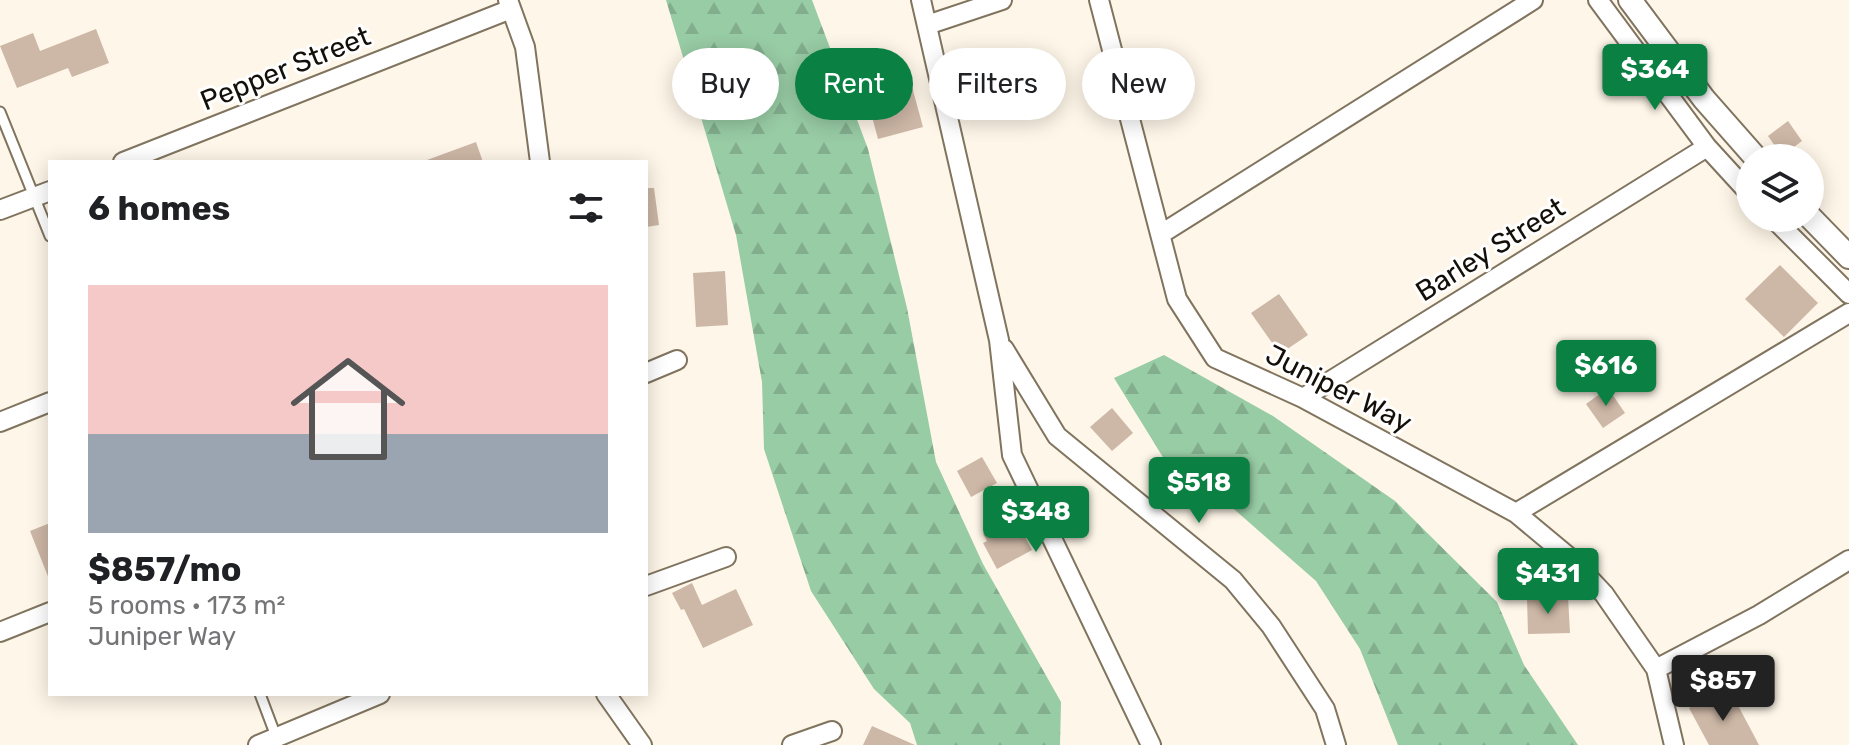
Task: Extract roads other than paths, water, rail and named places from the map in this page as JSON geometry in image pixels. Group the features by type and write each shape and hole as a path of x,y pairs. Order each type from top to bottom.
{"street":[{"path":"921,0 999,340 1012,455 1151,745"},
{"path":"927,25 1002,0"},
{"name":"Juniper Way","path":"1099,0 1177,299 1215,358 1303,398 1516,513 1570,558 1604,594 1656,669 1674,745"},
{"path":"1161,234 1533,0"},
{"path":"1598,0 1707,147 1736,179"},
{"path":"1630,0 1704,99 1744,144"},
{"path":"510,4 525,47 540,160"},
{"name":"Pepper Street","path":"128,160 510,4"},
{"name":"Barley Street","path":"1303,398 1707,147"},
{"path":"0,210 42,194"},
{"path":"1824,231 1849,257"},
{"path":"1787,232 1849,294"},
{"path":"1516,513 1849,313"},
{"path":"999,340 1057,436 1233,580 1271,626 1325,709 1336,745"},
{"path":"648,372 677,360"},
{"path":"0,422 48,403"},
{"path":"648,585 726,557"},
{"path":"1656,669 1759,615 1849,560"},
{"path":"0,632 48,613"},
{"path":"258,745 278,741 376,696"},
{"path":"607,696 642,745"},
{"path":"792,745 832,731"}],"lane":[{"path":"0,112 42,194 48,226"},
{"path":"261,696 278,741"}]}
